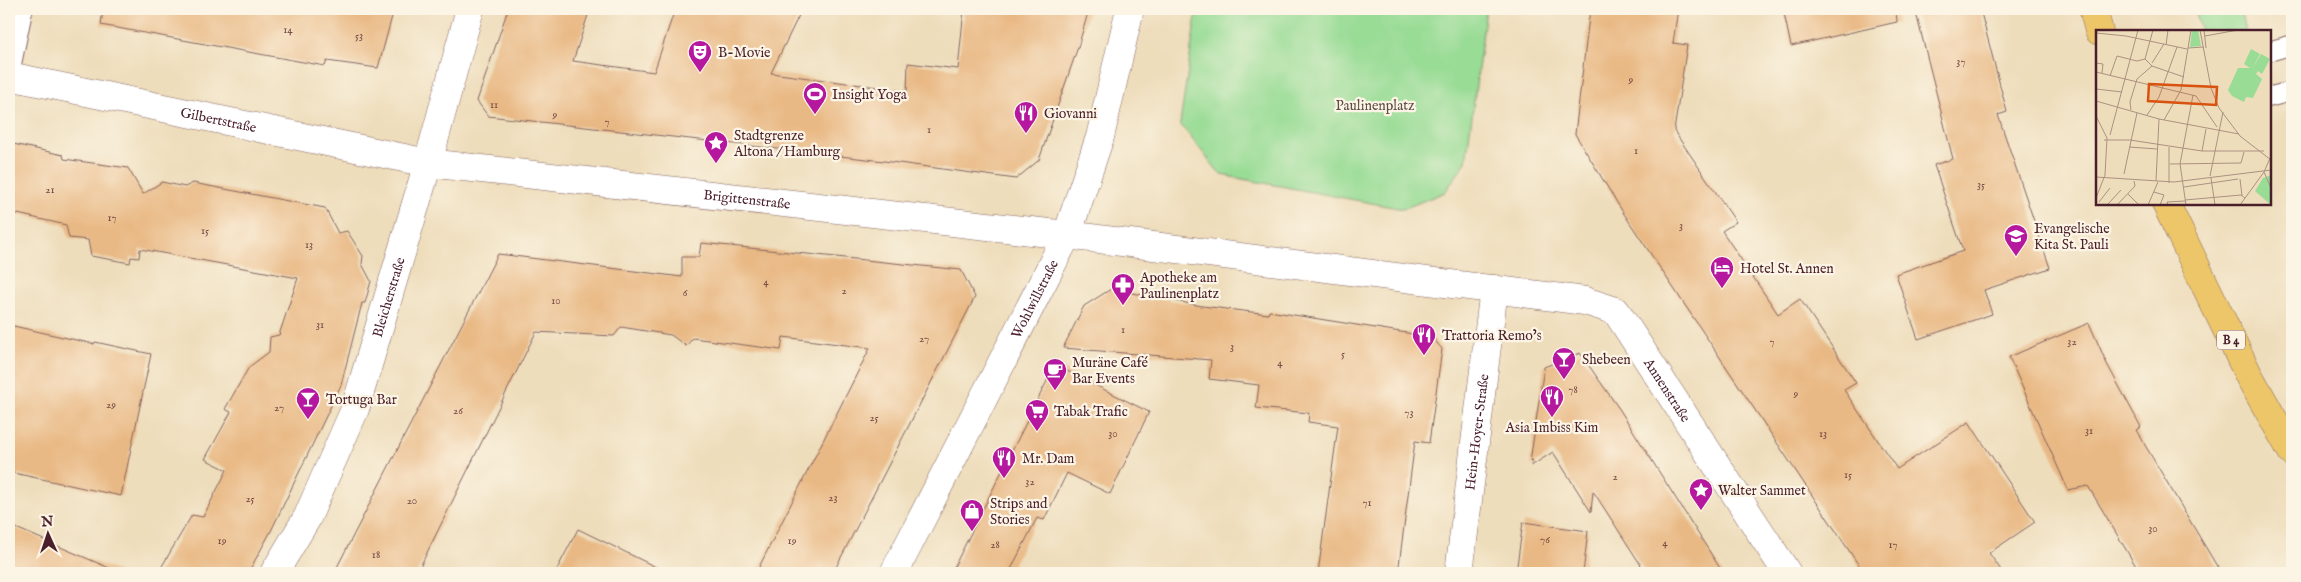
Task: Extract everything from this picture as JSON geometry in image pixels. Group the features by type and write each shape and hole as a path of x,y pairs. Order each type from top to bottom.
{"main road":[{"path":"2093,9 2099,30"},
{"name":"B 4","path":"2166,205 2249,376 2292,452"}],"street":[{"name":"Bleicherstraße","path":"274,573 307,518 355,409 428,163 470,9"},
{"name":"Wohlwillstraße","path":"894,573 1067,235 1100,137 1130,9"},
{"name":"Gilbertstraße","path":"9,76 428,163"},
{"name":"Brigittenstraße","path":"428,163 1067,235"},
{"path":"1067,235 1494,289"},
{"name":"Hein-Hoyer-Straße","path":"1459,573 1494,289"},
{"name":"Annenstraße","path":"1494,289 1585,300 1616,311 1787,573"}],"lane":[{"path":"9,76 23,9"},
{"path":"2271,51 2292,45"},
{"path":"2271,97 2292,91"}],"green space":[{"name":"Paulinenplatz","path":"1197,9 1486,9 1466,162 1445,192 1403,209 1221,175 1180,124"},
{"path":"2195,9 2240,9 2245,30 2201,30"}],"building":[{"path":"103,9 394,9 378,68 327,61 325,66 101,25"},
{"path":"508,9 590,9 573,61 654,72 675,9 802,9 771,73 907,91 908,63 958,69 964,9 1089,9 1079,44 1039,160 1016,179 884,161 488,116 477,101"},
{"path":"1590,9 1678,9 1673,43 1687,45 1674,131 1736,222 1722,231 1778,314 1800,299 1856,383 1844,390 1897,469 1969,422 2035,522 1989,553 2003,573 1864,573 1624,214 1575,134"},
{"path":"1783,9 1896,9 1897,22 1791,46"},
{"path":"1915,9 1980,9 2007,112 1998,115 2050,268 1984,290 1992,314 1918,339 1896,274 1963,251 1934,165 1953,159"},
{"path":"9,143 63,155 64,159 128,168 143,194 162,182 185,187 193,183 325,208 338,233 347,231 363,256 362,264 371,281 365,303 362,303 341,385 270,533 248,573 158,573 192,515 203,517 227,470 205,459 231,412 225,409 249,367 269,352 270,337 279,335 298,278 140,249 139,258 131,257 130,263 91,256 88,240 69,238 66,225 9,212"},
{"path":"701,243 961,270 975,297 833,573 756,573 870,348 783,337 781,350 693,338 686,346 671,335 621,327 614,336 536,332 417,573 334,573 498,254 682,277 682,257 699,257"},
{"path":"1111,289 1202,306 1268,314 1269,311 1432,337 1442,349 1429,443 1415,441 1398,573 1318,573 1338,426 1308,422 1309,413 1256,408 1259,385 1209,379 1211,360 1063,348 1084,306"},
{"path":"2089,323 2107,364 2141,427 2136,430 2221,573 2140,573 2088,486 2068,490 2009,357"},
{"path":"9,325 94,344 95,342 151,354 121,496 9,472"},
{"path":"1580,353 1620,410 1723,573 1646,573 1593,491 1591,512 1553,452 1531,466 1532,460 1530,462 1544,367"},
{"path":"1055,365 1149,412 1110,494 1067,473 1044,520 1037,518 1009,573 951,573"},
{"path":"1523,522 1588,531 1583,573 1516,573"},
{"path":"9,525 121,573 9,573"},
{"path":"578,529 668,573 555,573"}],"place":[{"name":"B-Movie","path":"700,73"},
{"name":"Insight Yoga","path":"815,115"},
{"name":"Giovanni","path":"1026,134"},
{"name":"Stadtgrenze Altona / Hamburg","path":"716,164"},
{"name":"Evangelische Kita St. Pauli","path":"2016,257"},
{"name":"Hotel St. Annen","path":"1722,289"},
{"name":"Apotheke am Paulinenplatz","path":"1123,306"},
{"name":"Trattoria Remo’s","path":"1424,356"},
{"name":"Shebeen","path":"1564,380"},
{"name":"Muräne Café Bar Events","path":"1055,391"},
{"name":"Asia Imbiss Kim","path":"1552,418"},
{"name":"Tortuga Bar","path":"308,420"},
{"name":"Tabak Trafic","path":"1037,432"},
{"name":"Mr. Dam","path":"1004,479"},
{"name":"Walter Sammet","path":"1701,511"},
{"name":"Strips and Stories","path":"972,532"}]}
